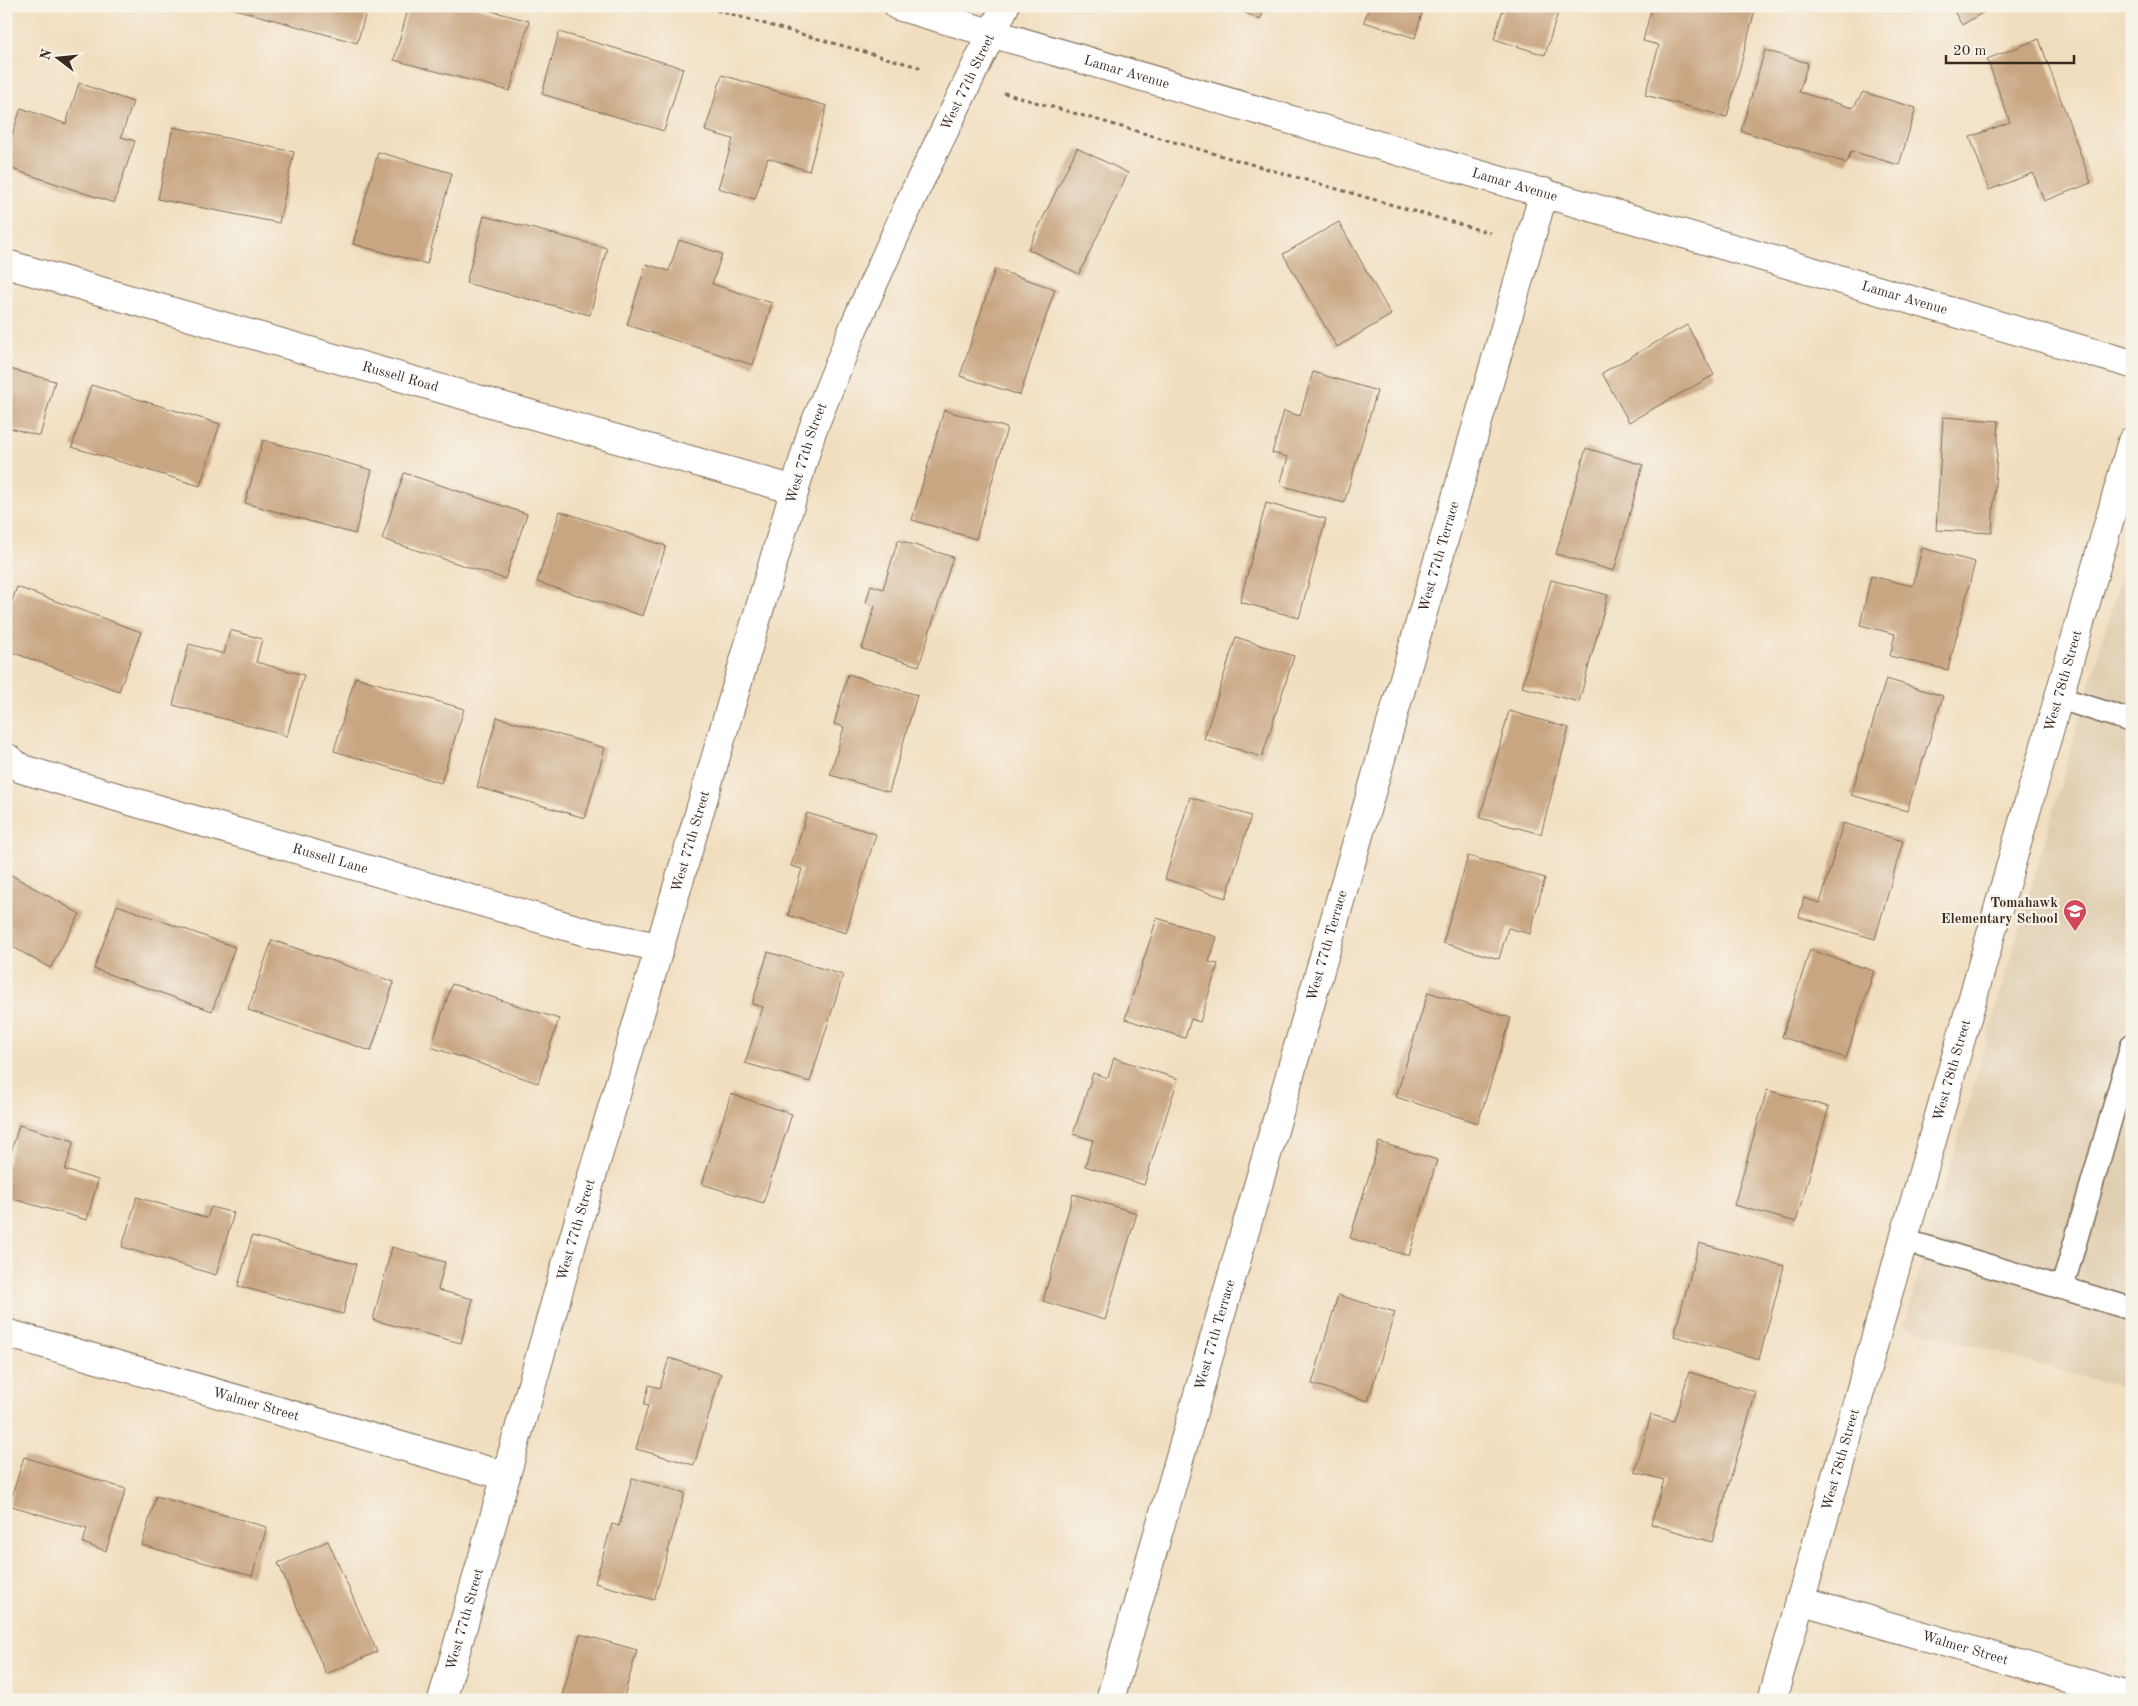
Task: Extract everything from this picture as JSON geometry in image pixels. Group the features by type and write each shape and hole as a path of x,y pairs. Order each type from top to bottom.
{"street":[{"name":"Lamar Avenue","path":"898,6 2132,364"},
{"name":"West 77th Street","path":"442,1700 658,947 812,431 853,329 915,191 1005,6"},
{"name":"West 77th Terrace","path":"1110,1700 1544,192"},
{"name":"Russell Road","path":"6,264 795,490"},
{"name":"West 78th Street","path":"1772,1700 2132,441"},
{"name":"Russell Lane","path":"6,758 22,769 229,830 590,933 658,947"},
{"name":"Walmer Street","path":"6,1333 506,1476"},
{"name":"Walmer Street","path":"1800,1600 2132,1697"}],"lane":[{"path":"2059,698 2132,721"},
{"path":"2062,1288 2132,1045"},
{"path":"1903,1240 2132,1309"}],"path":[{"path":"702,6 922,68"},
{"path":"996,90 1490,233"}],"shaded area":[{"name":"Tomahawk Elementary School","path":"2132,538 2132,1391 1904,1326"}],"building":[{"path":"224,6 368,6 357,43"},
{"path":"409,6 473,6 529,21 510,91 394,60"},
{"path":"1232,6 1266,6 1260,20"},
{"path":"1369,6 1424,6 1415,38 1364,22"},
{"path":"1504,6 1560,6 1545,55 1494,39"},
{"path":"1652,6 1756,6 1727,117 1645,95 1659,45 1643,41"},
{"path":"1951,6 1994,6 1962,25"},
{"path":"559,32 683,68 664,131 542,94"},
{"path":"2039,39 2091,183 2044,201 2033,173 1989,190 1970,137 2010,122 1987,59"},
{"path":"1765,50 1808,63 1799,92 1853,108 1863,92 1916,108 1899,165 1851,151 1847,163 1741,131"},
{"path":"722,75 827,106 809,171 768,158 755,199 718,188 733,139 705,131"},
{"path":"79,83 133,102 121,137 135,141 114,203 6,167 6,152 21,108 66,124"},
{"path":"173,127 294,152 279,223 158,199"},
{"path":"1077,148 1128,173 1079,274 1028,249"},
{"path":"378,152 452,173 427,264 353,244"},
{"path":"484,216 607,248 590,315 466,283"},
{"path":"1339,222 1391,315 1337,347 1283,254"},
{"path":"679,240 722,254 712,284 772,303 753,365 627,325 646,264 669,271"},
{"path":"995,269 1055,289 1020,395 960,376"},
{"path":"1687,325 1714,375 1629,422 1602,373"},
{"path":"6,368 55,381 40,436 6,427"},
{"path":"1313,372 1377,391 1344,503 1280,485 1288,457 1272,453 1284,411 1300,416"},
{"path":"91,385 220,424 200,486 72,447"},
{"path":"944,410 1007,428 976,539 912,520"},
{"path":"1943,417 1999,421 1992,533 1936,530"},
{"path":"263,440 372,470 355,534 245,503"},
{"path":"1586,448 1643,465 1614,571 1556,554"},
{"path":"404,473 527,514 505,579 382,539"},
{"path":"1266,503 1326,519 1299,618 1240,602"},
{"path":"560,511 666,546 643,616 537,582"},
{"path":"898,540 953,557 919,666 862,649 875,606 866,603 871,585 883,589"},
{"path":"1922,548 1975,562 1948,670 1890,656 1895,634 1860,625 1871,576 1913,586"},
{"path":"1551,580 1608,595 1579,702 1522,687"},
{"path":"17,587 141,632 119,691 6,650 6,617"},
{"path":"230,630 262,639 256,662 304,675 287,736 173,705 189,644 224,654"},
{"path":"1236,637 1294,656 1262,757 1204,739"},
{"path":"848,674 917,695 889,792 830,775 844,727 834,724"},
{"path":"355,677 464,709 441,783 334,751"},
{"path":"1886,679 1943,696 1907,811 1851,795"},
{"path":"1509,711 1569,728 1541,834 1480,818"},
{"path":"497,717 605,748 585,818 477,787"},
{"path":"1190,797 1251,816 1226,898 1165,879"},
{"path":"807,813 876,834 846,933 788,915 802,869 791,866"},
{"path":"1843,823 1903,841 1875,939 1799,917 1804,898 1820,903"},
{"path":"1468,856 1545,878 1530,934 1508,928 1499,959 1443,943"},
{"path":"6,872 80,914 50,968 6,943"},
{"path":"117,905 235,947 212,1011 94,969"},
{"path":"1157,918 1217,937 1209,962 1218,964 1200,1022 1191,1019 1185,1038 1125,1019"},
{"path":"272,940 394,982 371,1051 248,1010"},
{"path":"1810,950 1874,971 1846,1058 1782,1037"},
{"path":"768,952 843,975 810,1082 745,1063 763,1007 752,1004"},
{"path":"452,984 559,1019 538,1083 431,1047"},
{"path":"1428,992 1511,1018 1478,1123 1396,1097"},
{"path":"1114,1058 1178,1079 1144,1185 1085,1166 1093,1140 1073,1134 1093,1073 1108,1078"},
{"path":"1767,1090 1829,1107 1796,1222 1734,1205"},
{"path":"731,1094 792,1114 763,1203 702,1184"},
{"path":"19,1125 74,1141 65,1170 98,1180 87,1220 6,1197 6,1169"},
{"path":"1379,1142 1437,1160 1409,1256 1350,1238"},
{"path":"1073,1194 1137,1213 1105,1320 1043,1301"},
{"path":"137,1197 207,1218 211,1207 234,1213 216,1275 122,1247"},
{"path":"252,1236 356,1264 343,1314 238,1286"},
{"path":"1699,1243 1784,1266 1759,1359 1674,1336"},
{"path":"392,1247 445,1262 438,1290 473,1299 461,1343 373,1320"},
{"path":"1338,1295 1395,1312 1368,1401 1312,1384"},
{"path":"669,1358 721,1374 694,1465 636,1449 648,1406 644,1405 649,1385 660,1388"},
{"path":"1689,1372 1756,1392 1712,1542 1651,1524 1664,1480 1635,1472 1651,1415 1674,1421"},
{"path":"24,1457 126,1489 106,1551 83,1543 87,1529 9,1505"},
{"path":"632,1478 685,1493 654,1600 595,1583 612,1524 619,1526"},
{"path":"156,1496 267,1527 252,1576 142,1545"},
{"path":"328,1541 377,1652 326,1674 278,1563"},
{"path":"580,1634 637,1650 623,1700 565,1700 566,1696 562,1695"}],"place":[{"name":"Tomahawk Elementary School","path":"2075,932"}]}
